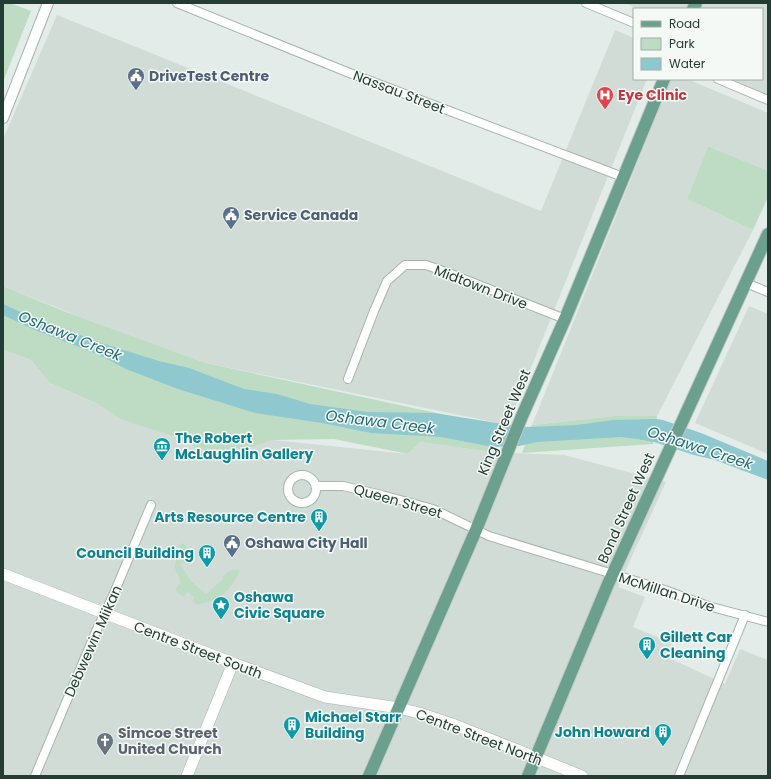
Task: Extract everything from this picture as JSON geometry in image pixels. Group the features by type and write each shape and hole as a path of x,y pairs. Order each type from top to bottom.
{"main road":[{"name":"King Street West","path":"369,776 476,530 506,453 565,319 664,80"},
{"name":"Bond Street West","path":"528,776 613,574 768,234"},
{"name":"Centre Street South","path":"3,574 103,614 326,697 399,708"},
{"path":"186,776 233,663"},
{"name":"Centre Street North","path":"399,708 455,725 582,776"}],"street":[{"path":"3,118 48,3"},
{"name":"Nassau Street","path":"177,3 347,72 623,177"},
{"path":"586,3 633,23"},
{"path":"720,80 768,100"},
{"name":"Midtown Drive","path":"348,379 374,310 387,281 405,265 426,265 565,319"},
{"path":"746,283 768,292"},
{"name":"Queen Street","path":"316,486 343,486 433,509 476,530"},
{"name":"Debwewin Miikan","path":"35,776 103,614 112,598 151,505"},
{"name":"McMillan Drive","path":"476,530 489,536 665,590 708,606 768,622"},
{"path":"679,776 745,615"}],"shaded area":[{"path":"625,3 768,3 768,104 713,80 763,80 763,8 636,8"},
{"path":"57,15 541,211 615,30 633,38 633,80 647,80 508,425 206,363 83,318 3,286 3,139"},
{"path":"671,80 689,80 768,113 768,171 708,146 687,199 753,230 657,416 615,416 532,425"},
{"path":"749,306 768,314 768,454 695,423"},
{"path":"3,350 31,360 50,383 199,449 227,455 273,440 408,454 420,442 492,452 564,455 666,482 618,587 645,597 633,627 672,643 667,657 725,684 740,649 768,660 768,776 3,776"}],"green space":[{"path":"3,3 10,3 31,11 3,82"},
{"path":"708,146 768,171 768,197 753,230 687,199"},
{"path":"3,286 61,310 206,363 501,427 492,452 420,442 408,454 334,439 273,440 233,453 232,456 199,449 166,434 121,419 98,404 50,383 31,360 3,350"},
{"path":"615,416 657,416 653,444 522,453 532,425"},
{"path":"184,543 187,548 195,551 192,558 180,564 191,581 206,594 223,579 222,577 228,572 232,570 240,571 232,584 223,594 212,600 197,605 192,601 194,597 188,592 183,597 175,590 180,582 175,569 175,564 179,552 179,545"}],"water":[{"name":"Oshawa Creek","path":"3,304 27,315 104,344 159,361 189,368 244,389 277,394 310,404 367,412 434,413 527,427 577,425 613,420 663,420 701,433 768,461 768,480 715,460 654,442 637,439 621,437 537,442 519,446 493,447 441,437 371,433 322,423 255,413 178,389 126,369 100,355 35,330 3,315"}],"place":[{"name":"DriveTest Centre","path":"136,91"},
{"name":"Eye Clinic","path":"605,110"},
{"name":"Service Canada","path":"231,230"},
{"name":"The Robert McLaughlin Gallery","path":"162,461"},
{"name":"Arts Resource Centre","path":"319,532"},
{"name":"Oshawa City Hall","path":"232,558"},
{"name":"Council Building","path":"207,568"},
{"name":"Oshawa Civic Square","path":"221,620"},
{"name":"Gillett Car Cleaning","path":"647,660"},
{"name":"Michael Starr Building","path":"292,740"},
{"name":"John Howard","path":"663,747"},
{"name":"Simcoe Street United Church","path":"105,756"}]}
